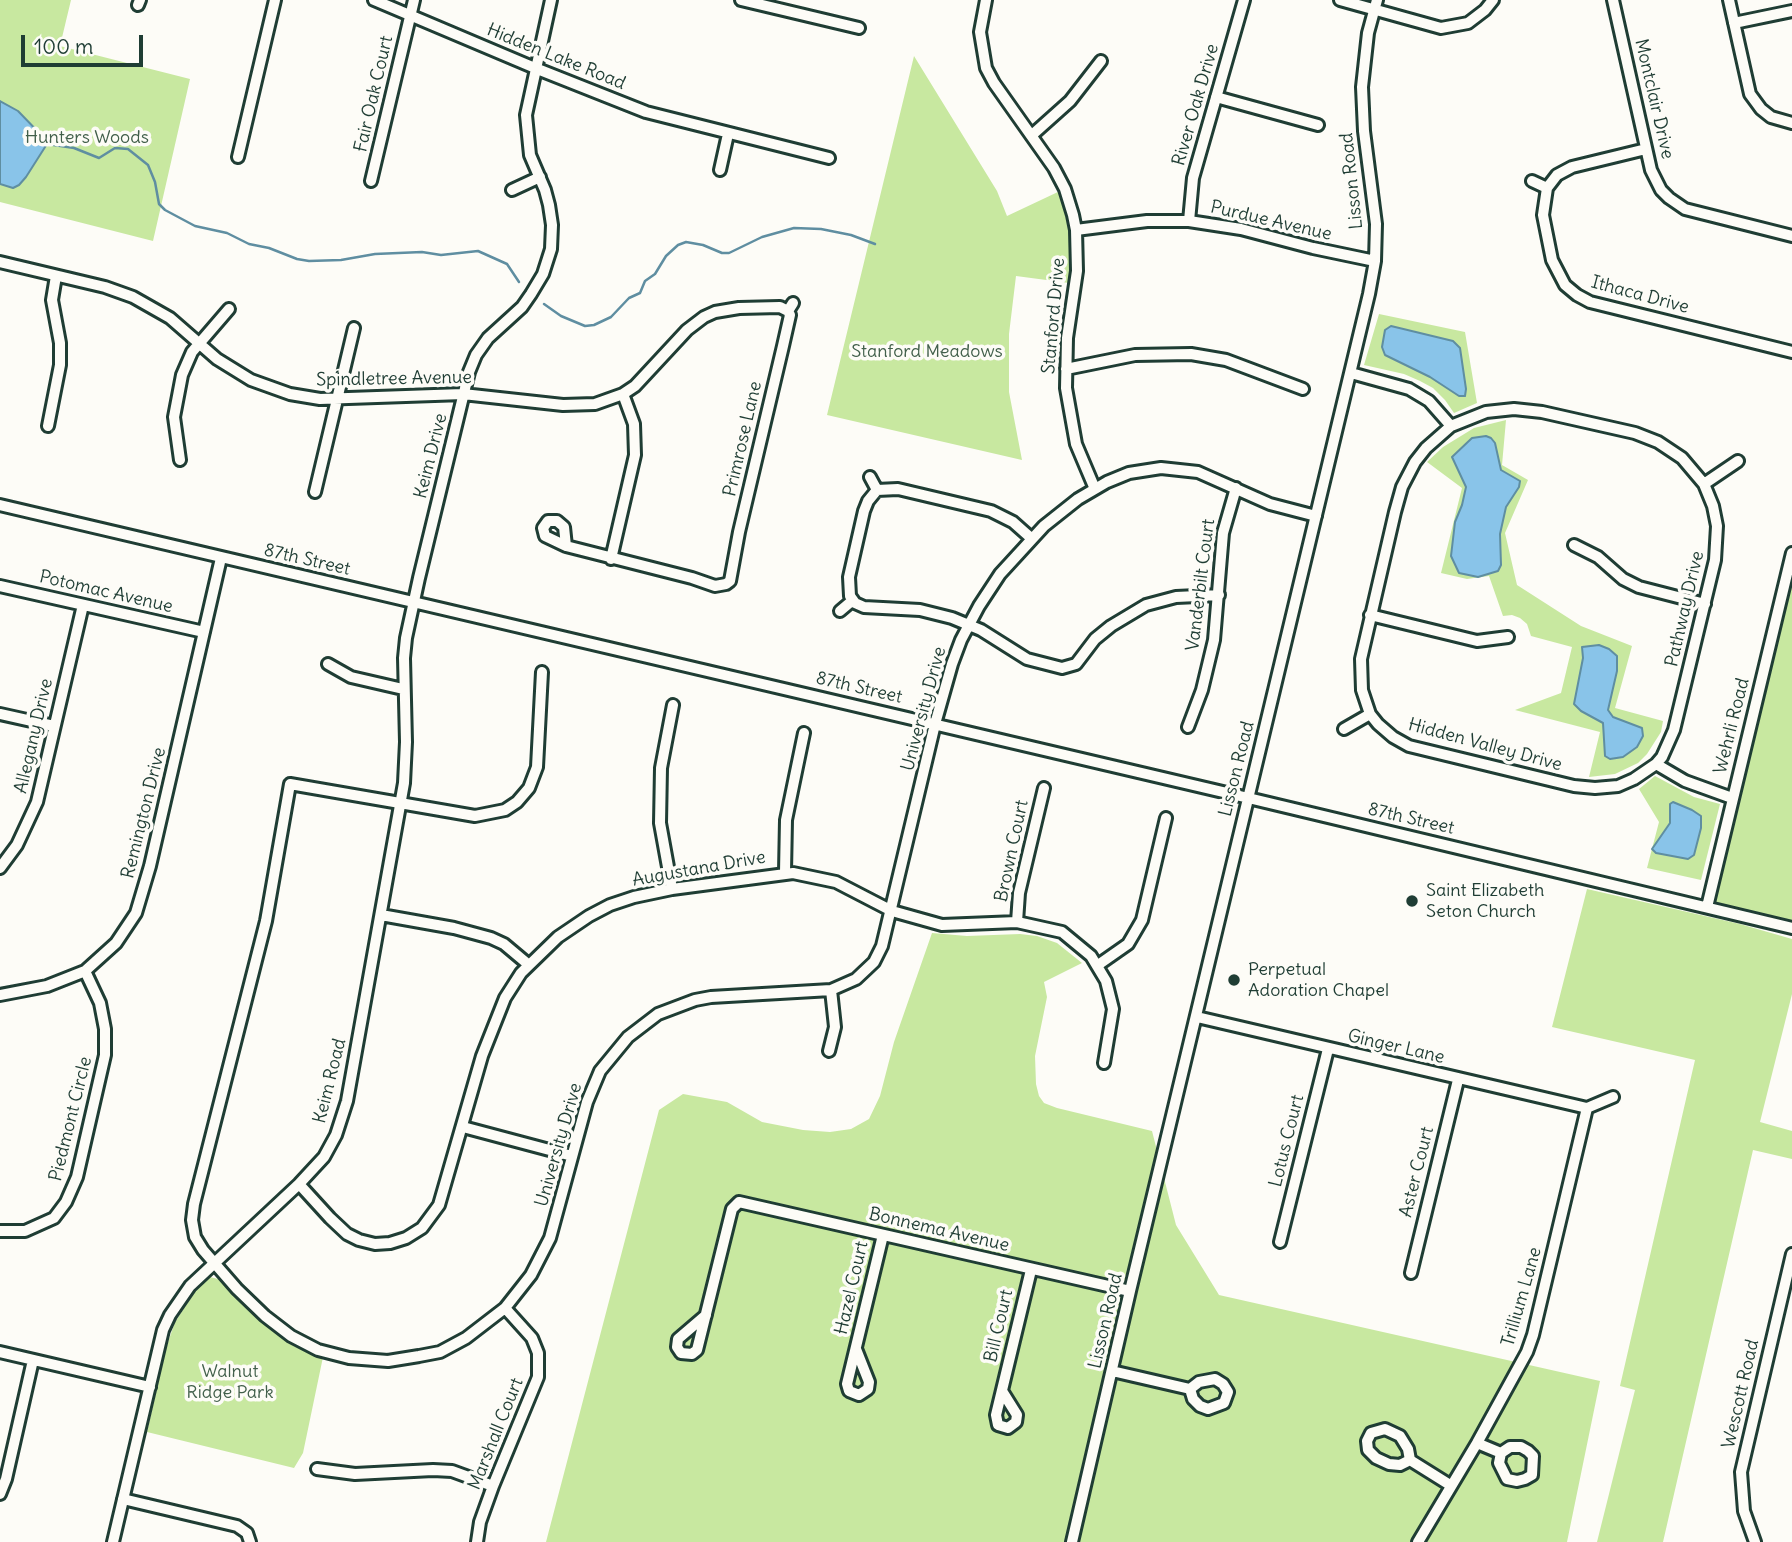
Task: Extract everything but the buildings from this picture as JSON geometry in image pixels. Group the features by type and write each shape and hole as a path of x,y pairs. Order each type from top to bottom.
{"street":[{"path":"238,157 275,0"},
{"name":"Hidden Lake Road","path":"374,0 646,112 829,158"},
{"name":"Fair Oak Court","path":"371,181 414,0"},
{"name":"Keim Drive","path":"414,602 469,372 481,347 522,307 548,260 552,225 545,190 530,155 526,128 527,103 551,0"},
{"path":"741,0 859,28"},
{"name":"Stanford Drive","path":"986,0 980,32 985,68 1060,179 1076,230 1077,271 1066,338 1066,369 1070,416 1076,444 1095,489"},
{"name":"River Oak Drive","path":"1189,221 1194,178 1244,0"},
{"path":"1340,0 1375,5 1422,24 1441,28 1475,20 1493,0"},
{"name":"Montclair Drive","path":"1613,0 1651,170 1661,190 1685,209 1792,236"},
{"path":"1729,0 1750,94 1760,109 1772,117 1792,123"},
{"name":"Lisson Road","path":"1072,1542 1375,261 1375,204 1364,131 1362,87 1368,33 1375,5"},
{"path":"1734,23 1792,10"},
{"path":"1032,135 1070,101 1101,61"},
{"path":"1216,97 1318,125"},
{"path":"720,170 728,134"},
{"path":"1532,181 1547,188 1557,176 1572,167 1646,149"},
{"path":"512,190 540,177"},
{"name":"Ithaca Drive","path":"1547,188 1543,215 1552,260 1565,285 1577,295 1602,305 1792,352"},
{"name":"Purdue Avenue","path":"1076,230 1137,222 1189,221 1241,229 1375,261"},
{"name":"Spindletree Avenue","path":"0,262 133,297 170,318 235,372 270,389 305,397 337,399 463,394 583,405 605,401 623,394 645,377 687,330 704,317 739,307 790,307"},
{"path":"48,426 60,365 60,343 52,300 56,275"},
{"name":"Primrose Lane","path":"727,583 733,576 739,532 790,307"},
{"path":"180,460 175,407 182,375 199,343 229,309"},
{"path":"315,492 354,328"},
{"path":"1066,369 1143,354 1191,354 1226,360 1303,389"},
{"path":"1350,373 1409,389 1429,401 1451,426"},
{"path":"611,559 635,455 634,424 623,394"},
{"name":"Pathway Drive","path":"1451,426 1486,412 1514,409 1542,412 1635,433 1658,442 1682,458 1704,484 1713,506 1718,538 1715,560 1674,730 1656,764"},
{"name":"Hidden Valley Drive","path":"1451,426 1426,448 1410,469 1402,487 1370,615 1360,674 1370,713 1393,737 1409,746 1574,786 1595,789 1618,786 1656,764"},
{"path":"1704,484 1738,461"},
{"name":"University Drive","path":"401,805 290,784 266,921 192,1220 195,1237 214,1263 265,1316 291,1336 318,1350 349,1358 387,1361 440,1352 466,1338 505,1308 531,1275 555,1225 587,1102 600,1071 628,1037 658,1014 695,1000 831,990 856,979 874,962 883,946 935,724 952,664 969,625 990,588 1031,538 1060,512 1095,489 1129,473 1161,468 1198,472 1270,504 1316,516"},
{"path":"870,477 877,490"},
{"name":"Vanderbilt Court","path":"1188,727 1208,666 1219,596 1223,533 1236,488"},
{"path":"1031,538 1013,522 991,511 898,489 877,490 868,500 849,576 849,591 852,600 864,607 920,610 989,634 1037,663 1066,668 1076,664 1102,633 1129,613 1176,597 1219,596"},
{"name":"87th Street","path":"0,505 1248,797 1792,928"},
{"path":"1574,545 1598,556 1623,579 1639,587 1704,604"},
{"path":"566,547 715,586 727,583 733,595"},
{"name":"Wehrli Road","path":"1707,907 1792,553"},
{"name":"Remington Drive","path":"0,995 47,986 85,971 116,943 136,913 150,866 221,558"},
{"name":"Potomac Avenue","path":"0,586 204,632"},
{"path":"840,611 852,600"},
{"name":"Keim Road","path":"113,1542 163,1330 170,1315 190,1286 299,1184 324,1157 336,1135 347,1101 401,805 406,762 403,689 406,638 414,602"},
{"name":"Allegany Drive","path":"0,868 18,845 32,817 83,605"},
{"path":"1370,615 1477,641 1508,637"},
{"path":"328,664 351,677 403,689"},
{"path":"401,805 475,816 497,813 517,802 529,788 537,766 542,672"},
{"path":"672,889 660,823 661,768 673,705"},
{"path":"1344,729 1370,713"},
{"path":"0,714 54,726"},
{"path":"785,872 786,820 804,733"},
{"path":"1656,764 1685,782 1732,798"},
{"name":"Brown Court","path":"1017,922 1019,893 1044,788"},
{"path":"1104,1063 1113,1009 1106,981 1098,965 1128,944 1142,920 1166,818"},
{"name":"Augustana Drive","path":"299,1184 330,1218 353,1238 375,1244 390,1243 406,1238 422,1228 439,1205 482,1056 505,998 529,965 558,937 589,916 634,897 785,872 811,875 836,882 892,911 942,925 1017,922 1062,932 1081,946 1098,965"},
{"path":"381,915 454,928 491,938 505,944 529,965"},
{"name":"Piedmont Circle","path":"0,1231 25,1231 54,1217 66,1202 77,1177 105,1055 105,1029 100,1003 85,971"},
{"path":"829,1051 835,1027 831,990"},
{"name":"Ginger Lane","path":"1197,1017 1587,1108"},
{"name":"Lotus Court","path":"1280,1242 1328,1049"},
{"name":"Aster Court","path":"1411,1273 1458,1080"},
{"path":"1587,1108 1614,1097"},
{"name":"Trillium Lane","path":"1418,1542 1527,1352 1587,1108"},
{"path":"463,1127 572,1156"},
{"name":"Bonnema Avenue","path":"706,1315 732,1209 739,1202 1130,1291"},
{"name":"Hazel Court","path":"856,1349 883,1235"},
{"name":"Wescott Road","path":"1755,1542 1744,1511 1741,1472 1792,1254"},
{"name":"Bill Court","path":"1002,1391 1031,1270"},
{"name":"Marshall Court","path":"477,1542 480,1522 493,1486 538,1377 538,1353 531,1338 505,1308"},
{"path":"0,1352 150,1387"},
{"path":"0,1494 6,1479 33,1360"},
{"path":"1112,1371 1191,1389"},
{"path":"1477,1443 1501,1453"},
{"path":"1410,1460 1450,1485"},
{"path":"317,1469 355,1474 452,1471 493,1486"},
{"path":"123,1499 237,1526 247,1533 250,1542"}],"green space":[{"name":"Hunters Woods","path":"0,0 71,0 60,46 190,79 153,241 0,202"},
{"name":"Stanford Meadows","path":"914,56 997,191 1007,216 1060,191 1066,210 1072,257 1069,283 1016,276 1009,334 1009,392 1022,460 827,415"},
{"path":"1379,314 1465,332 1477,403 1454,413 1433,388 1420,381 1404,374 1364,365"},
{"path":"1506,420 1502,465 1528,480 1505,533 1517,585 1581,626 1632,646 1615,708 1663,721 1661,732 1647,754 1638,763 1615,774 1589,777 1600,732 1515,710 1561,693 1572,647 1531,636 1527,624 1520,618 1503,616 1489,576 1467,579 1441,573 1462,488 1427,462 1443,447 1474,428"},
{"path":"1792,553 1792,922 1713,902 1726,857 1732,798"},
{"path":"1655,776 1694,797 1720,804 1701,880 1647,868 1659,822 1639,789"},
{"path":"1587,889 1740,924 1792,939 1792,994 1760,1122 1792,1131 1792,1159 1753,1150 1663,1542 1597,1542 1635,1390 1620,1386 1695,1060 1552,1027"},
{"path":"932,933 1037,936 1057,943 1082,963 1044,982 1047,997 1035,1056 1039,1096 1044,1103 1057,1108 1152,1131 1176,1225 1219,1295 1600,1381 1567,1542 546,1542 659,1110 683,1094 727,1102 762,1122 803,1130 830,1132 851,1129 869,1119 880,1096 894,1042"},
{"name":"Walnut Ridge Park","path":"210,1277 222,1280 266,1325 294,1344 323,1357 303,1453 294,1468 147,1432 166,1348 175,1322 198,1287"}],"water":[{"path":"0,101 18,111 47,144 26,177 13,188 0,184"},
{"path":"1391,326 1453,341 1460,348 1465,396 1459,396 1430,377 1385,355 1382,347 1385,330"},
{"path":"1486,436 1495,443 1501,470 1520,481 1506,507 1500,534 1501,565 1498,571 1478,577 1459,573 1451,556 1455,522 1466,487 1452,457 1472,438"},
{"path":"1599,645 1617,656 1617,671 1608,710 1613,717 1642,728 1643,736 1637,747 1623,757 1610,759 1605,756 1603,723 1574,704 1583,658 1582,647"},
{"path":"1673,802 1701,816 1701,828 1694,855 1688,859 1656,853 1652,849 1670,823 1670,804"}],"waterway":[{"path":"47,144 74,148 99,158 115,148 128,149 148,165 155,182 159,204 165,210 195,226 227,233 249,244 269,248 297,259 341,260 375,254 422,252 441,255 478,251 507,264 519,282"},
{"path":"544,304 561,316 585,326 594,325 611,317 629,298 640,293 645,281 655,274 666,256 678,245 686,242 729,253 762,237 794,228 821,229 851,235 875,244"}],"place":[{"name":"Saint Elizabeth Seton Church","path":"1412,901"},
{"name":"Perpetual Adoration Chapel","path":"1234,980"}]}
